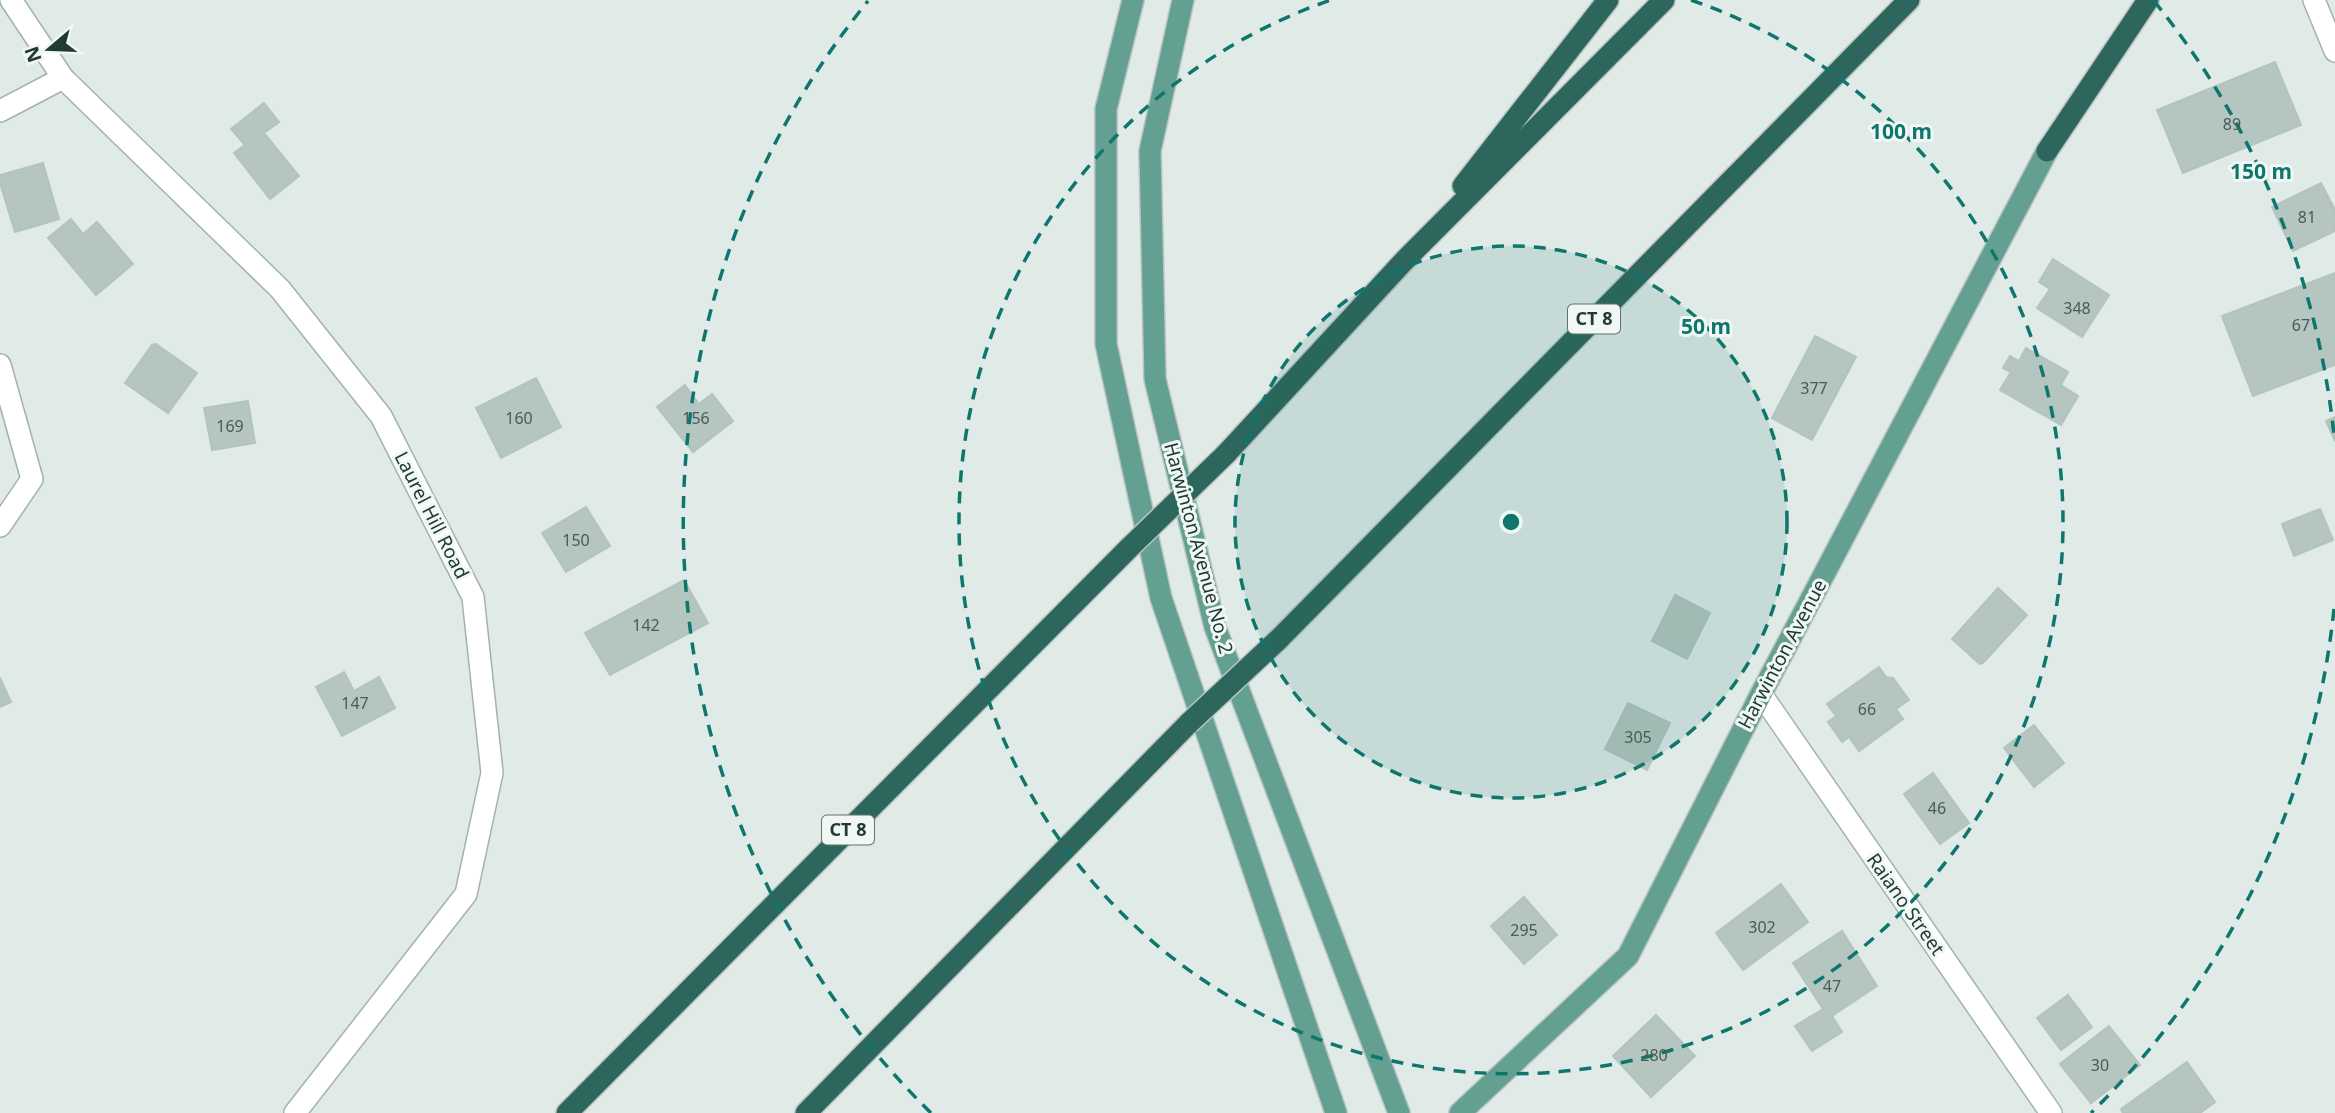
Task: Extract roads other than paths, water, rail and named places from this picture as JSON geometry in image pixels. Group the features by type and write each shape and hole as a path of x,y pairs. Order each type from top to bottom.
{"highway":[{"path":"1404,261 1608,0"},
{"name":"CT 8","path":"567,1113 1129,548 1226,454 1404,261 1664,0"},
{"name":"CT 8","path":"806,1113 1189,723 1279,639 1909,0"},
{"path":"2047,151 2148,0"}],"main road":[{"path":"1133,0 1107,109 1106,344 1161,598 1336,1113"},
{"name":"Harwinton Avenue No. 2","path":"1183,0 1150,151 1156,379 1215,627 1399,1113"},
{"name":"Harwinton Avenue","path":"1460,1113 1628,956 1761,694 2047,151"}],"street":[{"name":"Laurel Hill Road","path":"11,0 63,78 280,289 381,416 473,597 492,773 466,894 295,1113"},
{"path":"2314,0 2335,51"},
{"path":"0,111 63,78"},
{"path":"0,365 32,479 0,526"},
{"name":"Raiano Street","path":"1761,694 2051,1113"}]}
